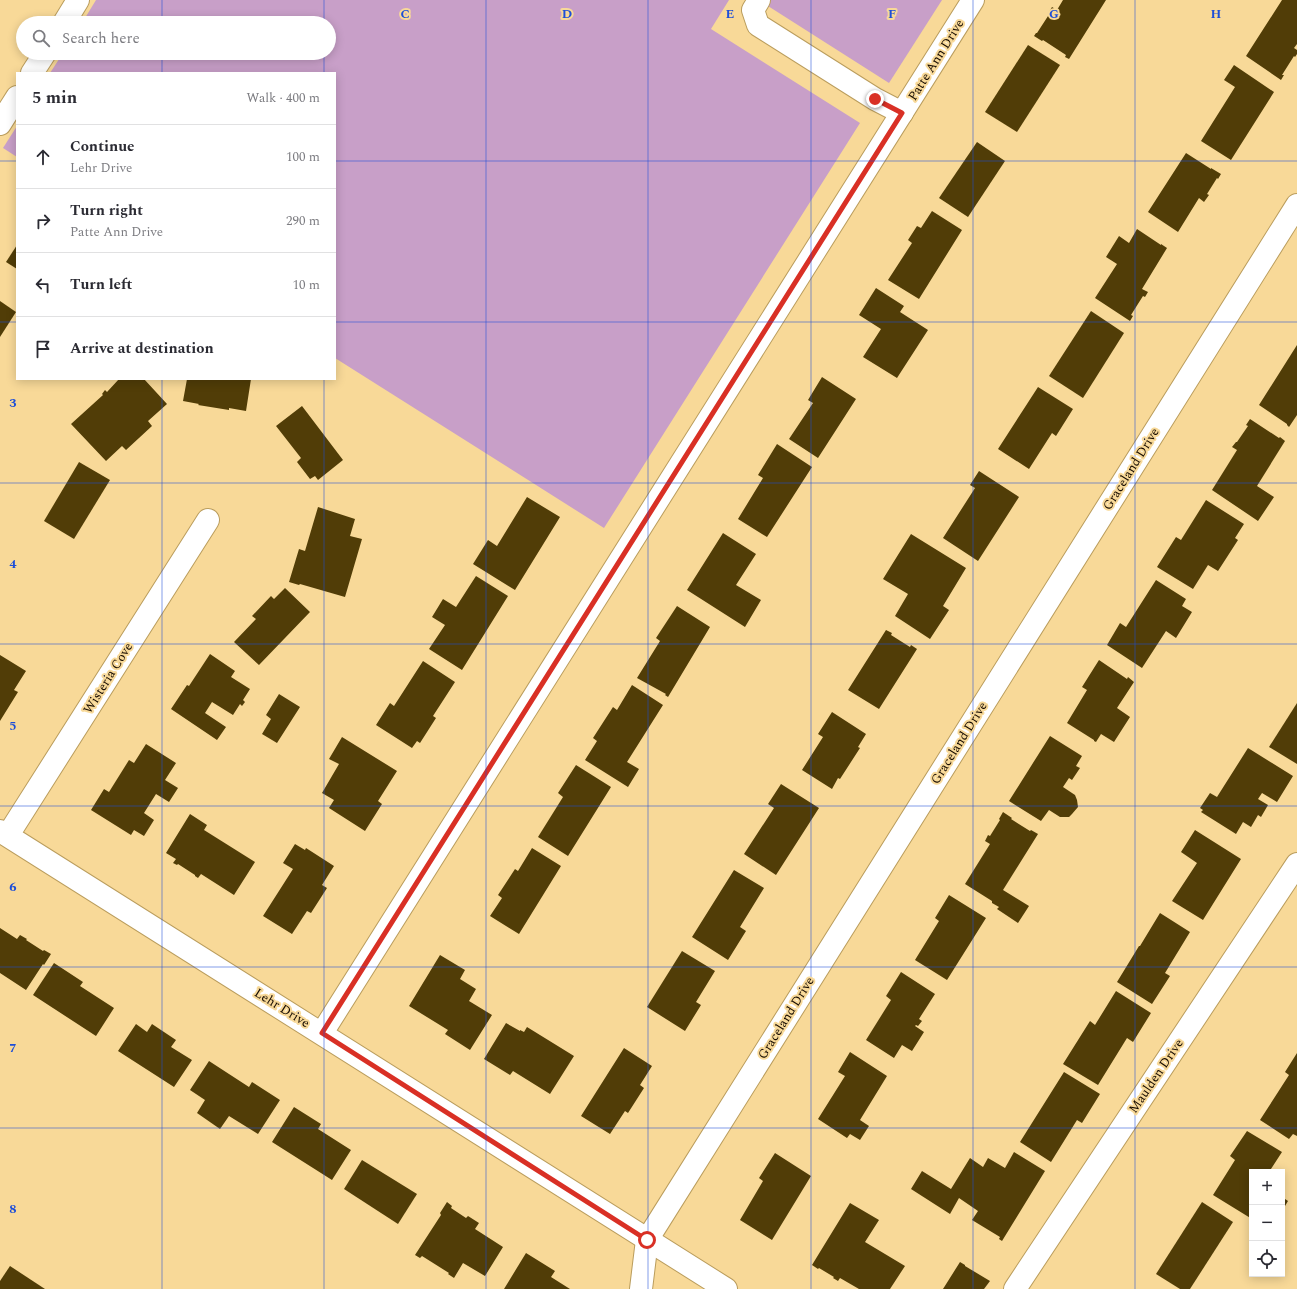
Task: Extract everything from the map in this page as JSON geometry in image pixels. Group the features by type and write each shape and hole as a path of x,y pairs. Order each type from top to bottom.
{"street":[{"path":"68,16 78,0"},
{"path":"759,0 753,10 758,25 875,99 902,113"},
{"name":"Patte Ann Drive","path":"322,1033 973,0"},
{"path":"33,72 40,60"},
{"path":"0,124 16,99"},
{"name":"Graceland Drive","path":"641,1289 647,1240 1297,205"},
{"name":"Wisteria Cove","path":"4,833 208,520"},
{"name":"Lehr Drive","path":"4,833 726,1289"},
{"name":"Maulden Drive","path":"1015,1289 1297,864"}],"shaded area":[{"path":"96,0 729,0 711,29 860,123 604,528 336,359 336,72 51,72 58,60 336,60 336,16 86,16"},
{"path":"771,0 942,0 889,83 768,6"},
{"path":"16,128 16,156 3,148"}],"building":[{"path":"1063,0 1106,0 1069,59 1065,57 1066,55 1034,36 1050,13 1049,12 1052,7 1057,10"},
{"path":"1282,0 1297,0 1297,44 1294,48 1297,50 1297,54 1295,57 1294,56 1282,75 1284,75 1281,80 1246,56"},
{"path":"1028,45 1060,65 1017,132 985,112"},
{"path":"1234,65 1274,92 1231,160 1201,141 1235,87 1224,80"},
{"path":"977,142 1005,161 968,217 939,198"},
{"path":"1186,153 1221,174 1207,194 1209,195 1204,202 1199,198 1178,232 1148,212"},
{"path":"932,211 962,230 919,299 888,280 912,243 908,240 917,226 921,228"},
{"path":"1137,229 1167,248 1142,289 1148,292 1145,297 1143,296 1131,315 1133,316 1130,321 1095,298 1117,264 1106,257 1119,236 1129,243"},
{"path":"16,247 16,268 6,262"},
{"path":"876,288 904,306 900,312 928,330 897,378 863,357 881,329 859,315"},
{"path":"0,301 16,312 0,337"},
{"path":"1091,311 1124,333 1083,398 1049,376"},
{"path":"1297,345 1297,415 1289,427 1287,424 1259,405"},
{"path":"822,377 856,399 818,458 789,439 813,403 808,400"},
{"path":"118,380 145,380 167,404 148,421 152,426 126,450 122,446 106,461 71,424 103,395 102,394 105,390 107,392"},
{"path":"187,380 251,380 246,411 229,408 229,410 183,401"},
{"path":"1038,387 1073,409 1056,436 1052,433 1029,469 998,449"},
{"path":"302,406 343,460 318,480 315,476 310,479 297,462 301,458 276,426"},
{"path":"1250,419 1285,441 1257,486 1274,497 1258,521 1212,490 1237,450 1232,447 1248,426 1246,425"},
{"path":"777,444 812,467 767,537 738,519 763,478 758,475"},
{"path":"79,462 110,480 74,539 44,521"},
{"path":"979,471 1019,497 978,561 943,538 975,488 970,485"},
{"path":"527,497 560,517 515,590 473,564 488,540 497,546"},
{"path":"1206,500 1244,524 1235,538 1238,540 1218,571 1208,565 1193,589 1157,567 1176,537 1181,540"},
{"path":"318,507 355,519 350,536 362,539 345,597 289,582 299,549 305,551"},
{"path":"723,533 756,554 736,585 761,600 745,627 687,590"},
{"path":"911,534 966,568 943,606 949,610 930,639 895,616 908,594 883,579"},
{"path":"476,576 508,596 462,670 429,649 445,625 432,617 443,599 456,607"},
{"path":"1156,580 1186,599 1182,606 1192,612 1176,638 1166,631 1142,668 1107,645 1120,623 1126,627"},
{"path":"285,588 310,612 259,665 234,642 256,619 252,616 271,596 274,599"},
{"path":"677,606 710,627 668,697 665,695 666,694 637,678 660,641 656,638"},
{"path":"886,630 910,647 911,645 917,649 879,709 848,690"},
{"path":"210,654 235,671 231,677 250,689 243,700 245,702 242,706 240,704 233,715 212,702 205,713 226,727 217,740 171,709 187,685 189,686"},
{"path":"0,655 26,671 14,690 18,692 0,721"},
{"path":"1099,660 1134,682 1117,708 1130,717 1114,742 1101,734 1096,742 1067,723 1087,690 1082,687"},
{"path":"423,661 455,682 433,716 436,718 420,743 417,741 412,748 376,725 390,703 394,706"},
{"path":"632,685 663,705 627,762 639,769 628,787 585,760 597,741 593,738 613,707 617,710"},
{"path":"279,694 300,707 277,743 262,734 271,719 266,715"},
{"path":"1297,703 1297,764 1269,747"},
{"path":"832,712 866,734 858,747 860,748 840,779 838,778 832,789 802,770 823,737 818,734"},
{"path":"1050,736 1082,756 1076,766 1080,768 1072,780 1069,778 1063,787 1075,795 1078,807 1069,817 1060,817 1049,810 1041,821 1009,801"},
{"path":"342,737 397,771 378,801 382,804 365,831 329,808 334,800 322,793 339,764 329,759"},
{"path":"146,744 176,763 165,780 178,788 169,802 156,794 144,813 154,820 144,836 134,830 131,835 91,810 104,789 109,792 129,760 134,763"},
{"path":"1248,748 1293,776 1277,802 1262,793 1258,799 1268,805 1261,817 1258,815 1251,827 1243,822 1236,834 1201,812 1203,810 1200,808 1210,793 1217,797"},
{"path":"576,765 611,787 568,856 538,837 563,797 558,793"},
{"path":"781,784 819,808 776,875 744,854 774,808 768,804"},
{"path":"1003,812 1030,831 1031,830 1038,834 1003,890 1029,906 1018,923 997,909 999,907 992,903 992,901 965,884 990,844 985,841 1000,820 999,819"},
{"path":"190,814 207,825 204,830 255,862 234,895 201,874 198,878 178,864 173,863 176,859 166,853"},
{"path":"1195,830 1241,859 1203,920 1172,901 1197,863 1181,852"},
{"path":"295,844 305,850 306,848 334,866 322,885 327,888 311,913 307,911 292,934 263,916 293,869 283,863"},
{"path":"532,848 561,866 519,934 490,916 502,898 498,895 515,869 518,871"},
{"path":"734,870 764,888 740,927 746,931 728,960 692,937"},
{"path":"949,895 986,918 947,980 915,960 939,921 935,918"},
{"path":"1160,913 1190,932 1165,973 1170,976 1152,1004 1117,982"},
{"path":"0,928 17,939 20,935 43,951 44,950 51,954 26,990 0,973"},
{"path":"682,951 715,971 696,1002 701,1005 685,1031 647,1007"},
{"path":"440,955 465,970 460,979 476,989 469,1001 492,1015 470,1050 445,1034 448,1030 409,1006"},
{"path":"54,963 83,982 80,986 114,1008 96,1036 33,995"},
{"path":"901,972 935,994 919,1019 922,1021 918,1026 915,1026 924,1032 912,1051 902,1045 894,1058 866,1040 891,1000 886,996"},
{"path":"1116,991 1151,1013 1133,1042 1127,1038 1098,1085 1063,1064 1090,1021 1095,1025"},
{"path":"506,1023 524,1032 527,1027 574,1056 550,1094 513,1071 510,1075 484,1059"},
{"path":"136,1024 147,1032 152,1024 176,1040 171,1047 192,1060 174,1087 118,1051"},
{"path":"624,1048 652,1066 640,1085 644,1088 628,1113 625,1111 610,1134 581,1116"},
{"path":"850,1052 887,1076 860,1120 869,1126 860,1140 850,1134 847,1138 818,1119 845,1076 838,1072"},
{"path":"1297,1053 1297,1136 1293,1134 1289,1139 1260,1120 1289,1075 1285,1072"},
{"path":"209,1061 249,1087 252,1082 280,1100 258,1134 229,1116 220,1129 197,1113 205,1100 190,1090"},
{"path":"1064,1072 1100,1094 1082,1123 1077,1120 1051,1162 1020,1142"},
{"path":"294,1107 321,1124 318,1129 351,1150 332,1180 272,1142"},
{"path":"1247,1131 1282,1152 1271,1169 1249,1169 1249,1217 1213,1195 1235,1160 1230,1156"},
{"path":"1014,1152 1045,1171 1002,1241 999,1239 1000,1237 972,1220 978,1211 959,1198 950,1214 911,1189 922,1171 951,1189 970,1158 983,1167 988,1158 1005,1168"},
{"path":"775,1153 811,1176 772,1240 740,1220 763,1181 759,1178"},
{"path":"362,1160 417,1194 398,1224 344,1189"},
{"path":"1285,1199 1288,1201 1285,1206"},
{"path":"447,1202 452,1206 451,1208 466,1218 468,1216 479,1223 475,1229 503,1247 485,1276 463,1263 454,1278 448,1274 449,1273 422,1256 420,1258 415,1255 441,1215 440,1213"},
{"path":"1202,1202 1233,1222 1190,1289 1180,1289 1156,1274"},
{"path":"850,1203 879,1220 865,1242 905,1266 890,1289 859,1289 840,1278 838,1281 833,1278 834,1277 812,1265"},
{"path":"526,1253 555,1271 551,1277 570,1289 504,1289"},
{"path":"960,1262 990,1281 984,1289 943,1289"},
{"path":"10,1266 45,1289 0,1289 0,1281"}],"route":[{"path":"647,1240 322,1033 902,113 875,99"}]}
